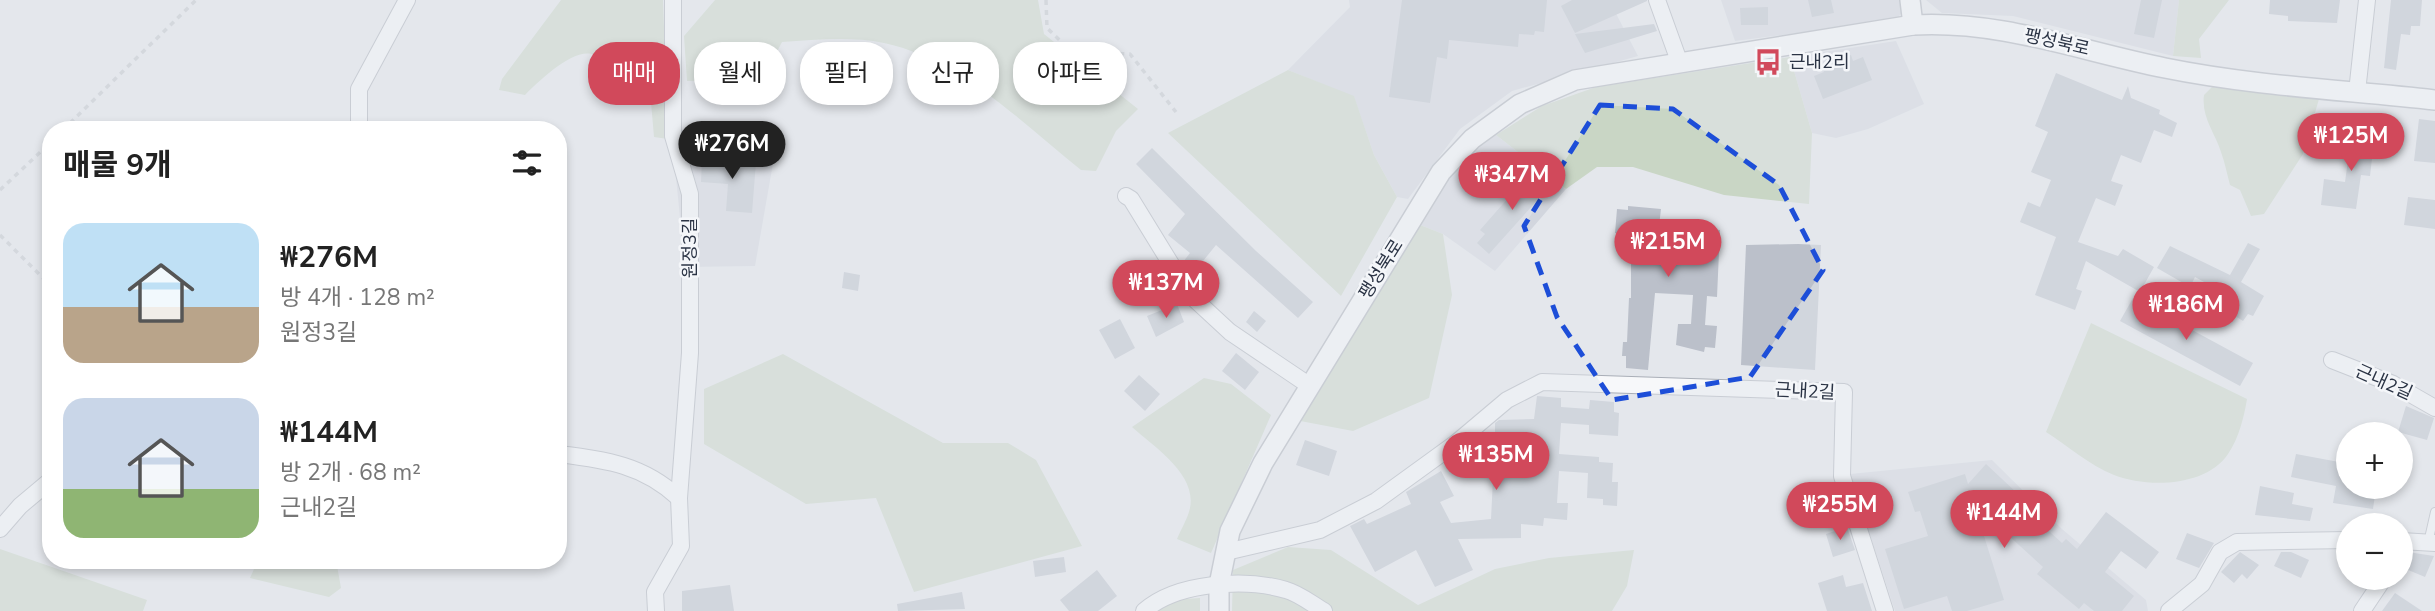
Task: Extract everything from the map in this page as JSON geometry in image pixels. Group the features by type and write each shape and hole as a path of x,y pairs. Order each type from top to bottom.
{"street":[{"path":"359,121 359,89 407,0"},
{"name":"원정3길","path":"656,611 655,592 681,546 679,498 689,391 690,194 673,136 673,0"},
{"path":"1657,0 1679,61"},
{"path":"1910,0 1913,25"},
{"path":"2357,92 2367,0"},
{"name":"팽성북로","path":"1219,611 1219,585 1230,531 1264,463 1441,172 1472,139 1520,104 1575,80 1679,61 1872,34 1913,25 1950,23 2005,30 2164,68 2297,87 2435,100"},
{"path":"1126,196 1131,198 1189,295 1230,332 1310,386"},
{"name":"근내2길","path":"2332,360 2393,384 2435,408"},
{"name":"근내2길","path":"1226,552 1320,530 1376,501 1456,443 1507,400 1542,382 1844,392 1842,476 1885,611"},
{"path":"567,455 632,466 679,498"},
{"path":"0,529 20,506 42,488"},
{"path":"2169,611 2202,584 2220,552 2237,542 2336,540"},
{"path":"2413,542 2431,543"},
{"path":"1144,611 1171,594 1195,586 1219,585 1286,590 1324,611"},
{"path":"2362,611 2376,590"}],"lane":[{"path":"2431,543 2435,512"}],"path":[{"path":"72,121 196,0"},
{"path":"1046,0 1047,27 1072,52 1130,54 1176,112"},
{"path":"0,190 42,150"},
{"path":"0,235 42,277"}],"highlighted area":[{"path":"1600,105 1673,109 1779,185 1823,270 1750,377 1612,400 1557,317 1524,226"}],"shaded area":[{"path":"1349,0 1609,0 1638,56 1512,91 1460,129 1408,199 1397,197 1374,155 1354,97 1288,70 1350,7"},
{"path":"1721,0 1901,0 1903,11 1896,20 1735,41"},
{"path":"1926,0 2179,0 2173,56 2013,16 1942,13"},
{"path":"1896,41 1924,104 1868,129 1836,138 1812,133 1790,57"},
{"path":"1496,135 1566,189 1495,271 1443,234 1415,223 1456,165"},
{"path":"673,148 775,152 755,266 685,267"},
{"path":"1992,460 2062,529 2146,600 2148,611 1895,611 1850,474"}],"green space":[{"path":"561,0 663,0 665,42 588,42 588,54 567,60 525,95 499,90 502,79"},
{"path":"715,0 1038,0 1044,34 1054,42 1013,42 1013,105 1127,105 1127,100 1138,109 1116,131 1096,171 1081,170 999,102 999,42 907,42 907,50 893,46 893,42 845,39 694,42 694,81 687,81 684,36"},
{"path":"2179,0 2229,0 2199,39 2201,58 2173,56"},
{"path":"1790,57 1812,133 1809,204 1724,195 1633,167 1597,167 1566,189 1496,135 1542,106 1596,87"},
{"path":"1288,70 1354,96 1374,155 1397,197 1341,296 1168,133"},
{"path":"2212,87 2319,99 2303,154 2264,214 2251,216 2240,190 2230,185 2205,111 2204,95"},
{"path":"651,105 667,105 668,139 654,137"},
{"path":"1415,223 1443,234 1452,295 1429,398 1353,431 1295,420"},
{"path":"2091,323 2247,399 2235,441 2218,465 2191,479 2175,482 2127,479 2096,466 2046,432"},
{"path":"783,354 943,443 1008,443 1036,460 1082,546 914,592 876,498 806,504 704,444 704,389"},
{"path":"1204,378 1231,384 1271,415 1211,553 1177,539 1190,508 1187,484 1172,462 1132,427"},
{"path":"1288,547 1331,550 1418,605 1495,569 1549,558 1634,550 1627,586 1612,611 1232,611 1233,570"},
{"path":"0,549 42,564 42,569 58,569 147,600 143,611 0,611"},
{"path":"254,569 338,569 341,588 329,597 250,578"},
{"path":"1200,598 1200,611 1158,611 1171,600"}],"building":[{"path":"1402,0 1547,0 1544,32 1535,31 1534,35 1519,34 1518,47 1449,40 1447,59 1437,57 1430,103 1389,97"},
{"path":"1572,0 1647,1 1575,33 1561,6"},
{"path":"1808,0 1831,0 1834,13 1812,17"},
{"path":"2141,0 2162,0 2154,38 2134,34"},
{"path":"2270,0 2340,0 2337,23 2288,21 2288,16 2269,14"},
{"path":"2391,0 2422,0 2420,26 2411,26 2410,35 2401,34 2396,70 2384,68"},
{"path":"1768,7 1768,25 1741,25 1740,8"},
{"path":"1654,24 1657,31 1585,53 1575,34"},
{"path":"1851,55 1853,61 1863,57 1872,80 1823,99 1814,76 1824,72 1821,66"},
{"path":"2056,73 2122,100 2128,86 2131,98 2160,110 2159,114 2177,123 2172,137 2154,130 2141,163 2121,155 2111,181 2123,185 2115,206 2096,198 2078,242 2118,256 2123,249 2154,267 2140,292 2086,261 2076,289 2082,291 2075,310 2035,295 2056,237 2020,222 2028,202 2040,207 2051,180 2031,172 2048,132 2035,126"},
{"path":"2419,119 2435,121 2435,163 2414,161"},
{"path":"2352,130 2375,132 2370,176 2361,175 2356,209 2321,205 2324,179 2345,182"},
{"path":"1152,148 1256,251 1313,302 1298,318 1216,245 1195,271 1183,262 1190,253 1168,235 1185,214 1136,164"},
{"path":"702,158 756,162 752,213 726,211 728,184 701,182"},
{"path":"1531,172 1549,187 1489,254 1477,243 1485,234 1480,230"},
{"path":"2408,197 2435,200 2435,229 2404,225"},
{"path":"1628,206 1661,209 1659,226 1720,230 1717,297 1707,296 1705,325 1717,326 1715,348 1705,347 1704,352 1676,345 1678,324 1691,324 1693,295 1655,293 1648,370 1626,368 1626,356 1622,356 1623,342 1627,342 1631,298 1631,234 1615,233 1617,209 1628,210"},
{"path":"2248,243 2260,249 2241,282 2264,296 2253,316 2248,314 2243,321 2217,305 2224,293 2195,277 2190,287 2157,268 2170,246 2230,275"},
{"path":"1746,245 1821,245 1815,370 1741,365"},
{"path":"844,272 860,275 858,291 842,288"},
{"path":"2133,298 2253,363 2240,386 2120,321"},
{"path":"1177,304 1184,322 1156,337 1147,316"},
{"path":"1254,311 1266,321 1257,332 1246,322"},
{"path":"1120,319 1135,348 1115,359 1099,330"},
{"path":"1236,353 1259,372 1245,390 1222,371"},
{"path":"1139,375 1160,394 1145,411 1124,391"},
{"path":"1537,396 1561,398 1561,407 1589,409 1590,400 1614,402 1614,412 1619,413 1618,436 1589,434 1589,425 1561,423 1559,454 1599,457 1599,462 1613,463 1612,482 1618,482 1617,506 1603,505 1603,499 1587,498 1588,473 1559,471 1557,503 1568,503 1567,520 1544,518 1543,526 1521,524 1521,538 1458,539 1473,570 1435,587 1416,550 1375,572 1350,526 1364,519 1367,524 1411,504 1406,492 1441,471 1454,496 1440,502 1451,523 1491,519 1494,459 1480,459 1480,439 1495,439 1495,423 1499,420 1534,419"},
{"path":"2406,406 2434,418 2427,440 2413,436 2413,422 2401,422"},
{"path":"1305,440 1337,451 1329,476 1296,465"},
{"path":"2296,454 2336,461 2336,486 2291,477"},
{"path":"1986,464 2017,493 2013,498 2062,543 2066,539 2077,549 2106,512 2159,552 2146,569 2121,551 2105,572 2134,596 2122,611 2094,611 2084,603 2079,609 2037,574 2043,567 1974,504 2004,600 1967,611 1952,611 1947,596 1904,609 1885,549 1928,536 1920,511 1915,512 1908,492 1965,474 1968,484"},
{"path":"2260,486 2294,493 2292,504 2313,508 2310,521 2255,515"},
{"path":"2336,486 2336,499 2374,499 2373,509 2333,503"},
{"path":"1847,527 1855,550 1833,557 1826,534"},
{"path":"2187,533 2214,543 2199,568 2176,559"},
{"path":"2240,552 2259,565 2247,579 2242,574 2234,583 2221,572"},
{"path":"2281,552 2291,552 2309,560 2301,578 2274,566"},
{"path":"2413,553 2434,556 2425,577 2413,572"},
{"path":"1064,557 1066,572 1035,577 1033,561"},
{"path":"1097,570 1117,596 1098,611 1069,611 1060,600"},
{"path":"1843,575 1846,587 1863,583 1872,611 1827,611 1818,583"},
{"path":"730,585 734,611 682,611 682,591"},
{"path":"962,592 965,609 898,611 897,604"},
{"path":"2395,593 2422,611 2382,611"}],"place":[{"name":"근내2리","path":"1768,62"}]}
